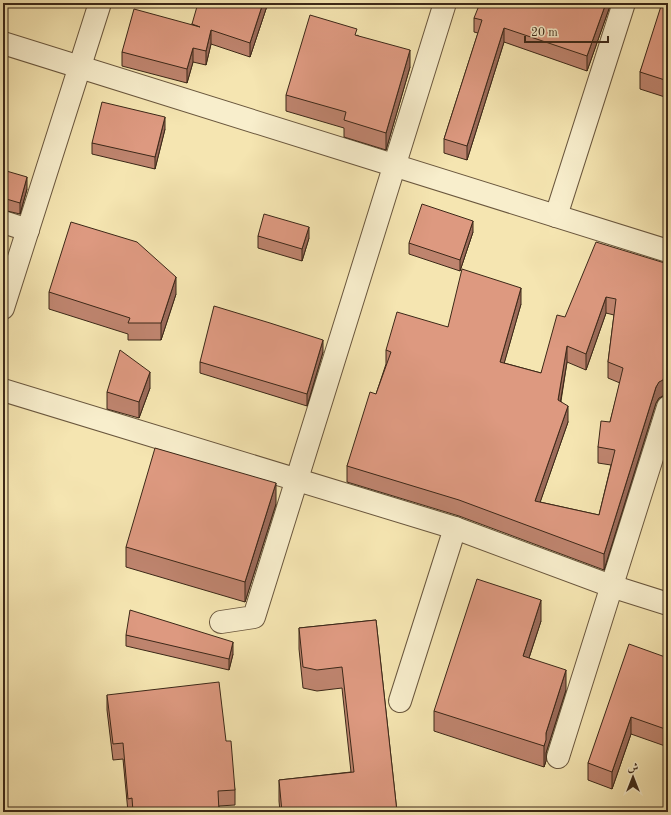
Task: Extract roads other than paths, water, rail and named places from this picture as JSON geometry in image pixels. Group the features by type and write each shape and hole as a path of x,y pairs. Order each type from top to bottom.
{"street":[{"path":"3,308 100,3"},
{"path":"221,622 254,617 445,3"},
{"path":"556,216 624,3"},
{"path":"3,43 668,251"},
{"path":"3,222 28,230"},
{"path":"3,390 456,528 612,586 668,604"},
{"path":"558,757 668,407"},
{"path":"400,701 456,528"}]}
